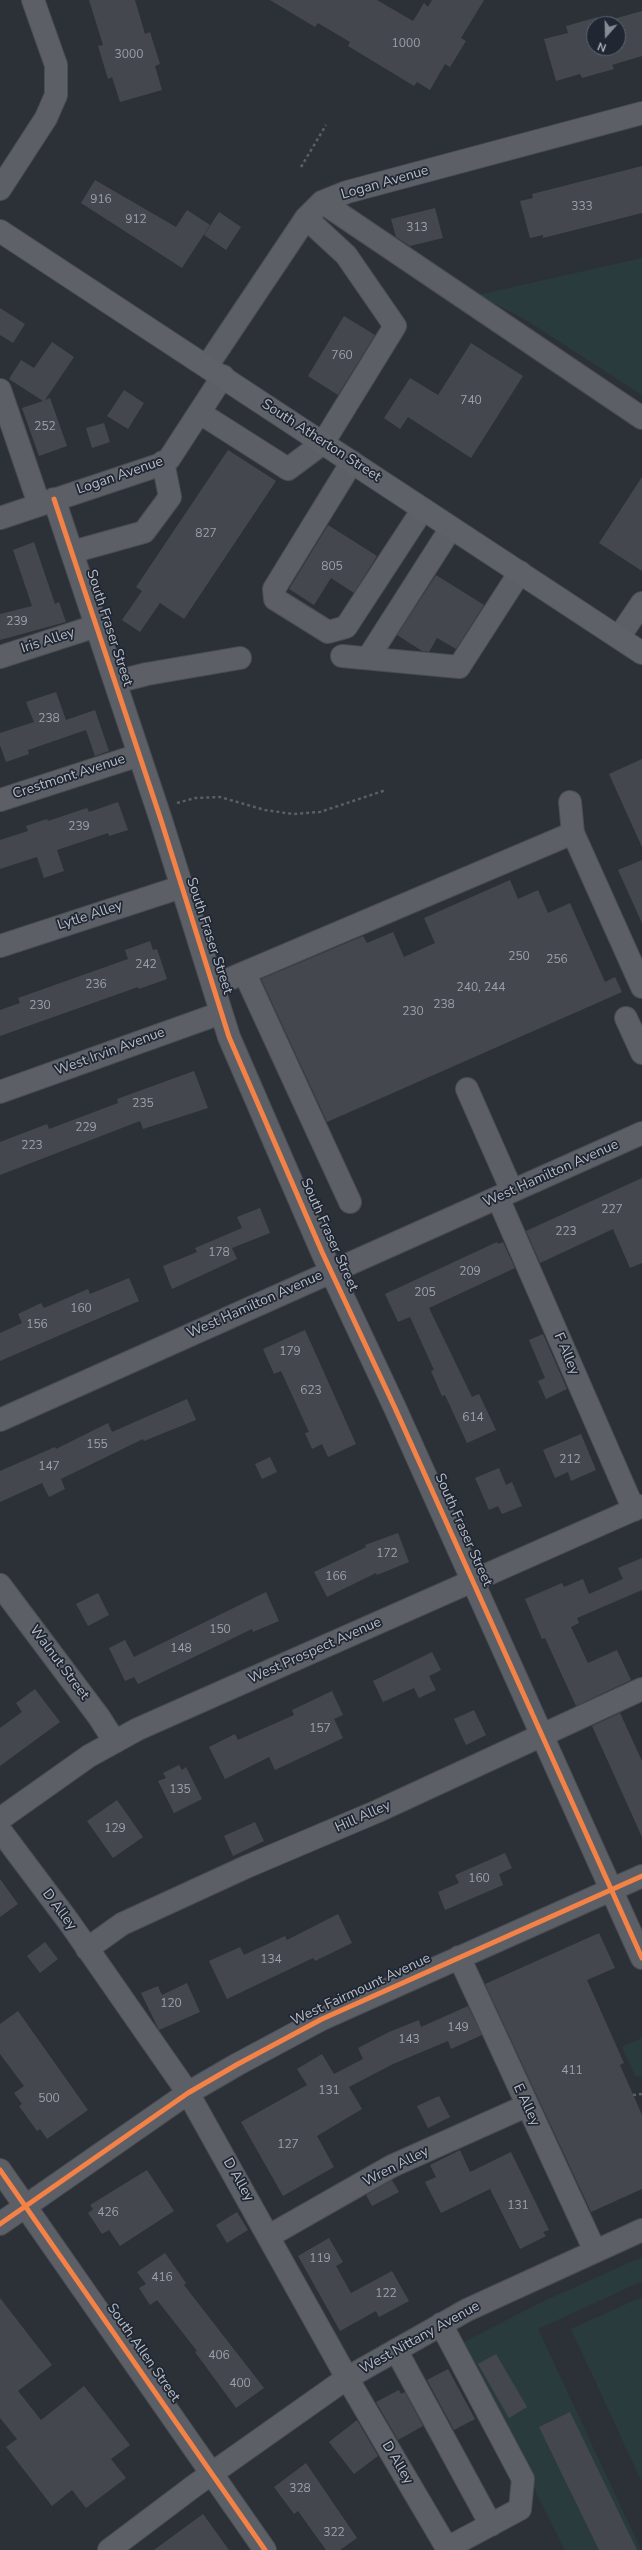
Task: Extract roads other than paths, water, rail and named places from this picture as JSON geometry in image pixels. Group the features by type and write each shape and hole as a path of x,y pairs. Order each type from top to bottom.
{"main road":[{"name":"South Atherton Street","path":"0,231 642,653"}],"street":[{"path":"0,189 46,118 56,95 56,65 33,0"},
{"name":"Logan Avenue","path":"0,518 163,462 175,452 200,413 215,371 306,218 322,202 347,192 642,113"},
{"path":"322,202 642,418"},
{"path":"200,413 288,469 324,443 394,326 346,255 306,218"},
{"name":"South Fraser Street","path":"0,390 46,502 72,552 139,755 229,1037 331,1271 474,1581 540,1735 642,1958"},
{"path":"72,552 144,532 170,497 163,462"},
{"path":"352,462 274,589 275,599 328,632 346,627 423,509"},
{"path":"368,658 451,528"},
{"path":"342,656 459,667 520,572"},
{"path":"619,637 642,603"},
{"name":"Iris Alley","path":"0,657 96,626"},
{"path":"115,682 147,674 240,658"},
{"name":"Crestmont Avenue","path":"0,800 139,755"},
{"path":"570,802 574,834 642,987"},
{"path":"213,986 245,974 574,834"},
{"name":"Lytle Alley","path":"0,946 181,887"},
{"path":"245,974 350,1202"},
{"name":"West Irvin Avenue","path":"0,1092 221,1013"},
{"path":"626,1018 642,1053"},
{"name":"F Alley","path":"467,1089 505,1194 638,1508"},
{"name":"West Hamilton Avenue","path":"0,1420 642,1133"},
{"name":"West Prospect Avenue","path":"0,1819 88,1756 138,1729 638,1508"},
{"name":"Walnut Street","path":"0,1585 99,1717 115,1742"},
{"name":"Hill Alley","path":"87,1949 122,1924 246,1867 378,1811 642,1689"},
{"name":"D Alley","path":"0,1830 87,1949 188,2093 270,2236 347,2378 447,2548 491,2525"},
{"name":"West Fairmount Avenue","path":"0,2224 188,2093 322,2019 642,1876"},
{"name":"E Alley","path":"459,1957 526,2106 595,2251"},
{"name":"Wren Alley","path":"270,2236 392,2166 526,2106"},
{"name":"South Allen Street","path":"0,2170 265,2550"},
{"name":"West Nittany Avenue","path":"109,2550 212,2473 347,2378 441,2324 642,2230"},
{"path":"396,2350 491,2525 520,2509 523,2479 441,2324"}]}
